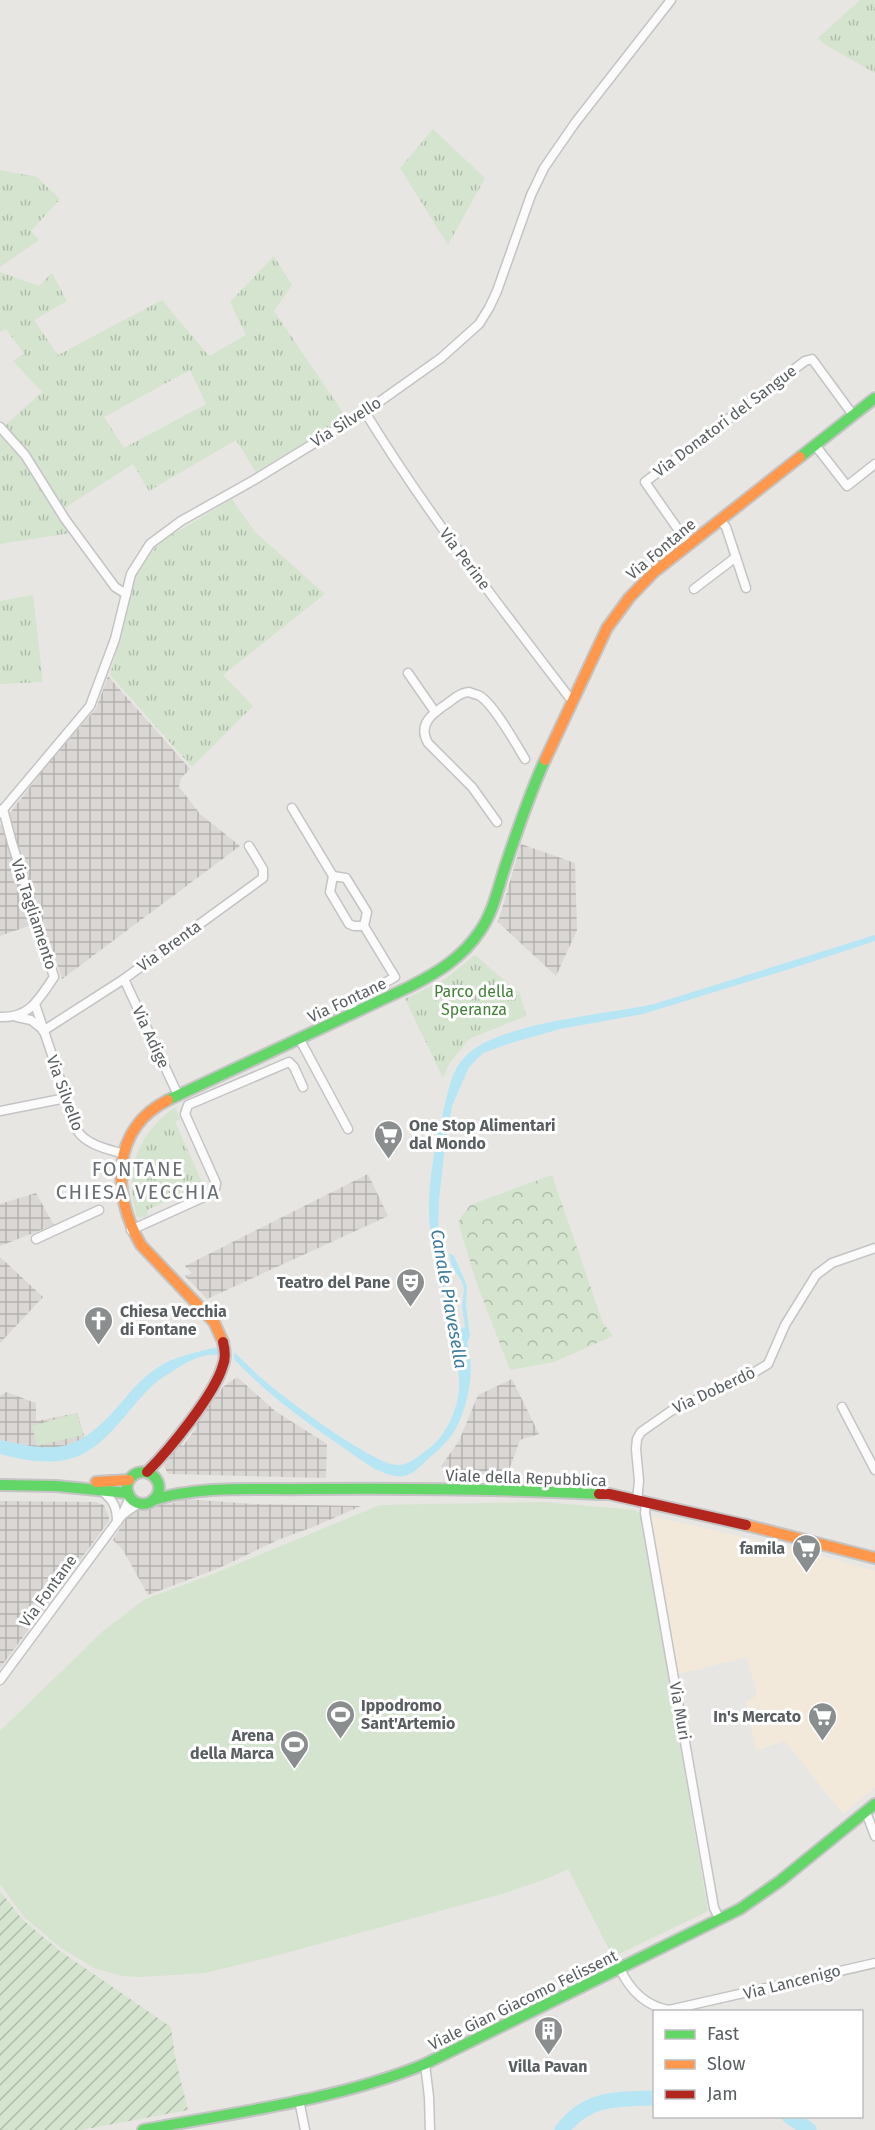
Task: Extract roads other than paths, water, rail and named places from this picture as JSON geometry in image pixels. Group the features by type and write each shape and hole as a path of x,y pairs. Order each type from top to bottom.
{"main road":[{"name":"Via Fontane","path":"153,1478 158,1461 217,1380 225,1359 224,1345 214,1322 141,1245 131,1230 123,1200 120,1173 128,1141 140,1120 155,1107 178,1095 409,987 452,962 467,947 484,924 529,794 608,628 623,603 638,585 875,398"},
{"name":"Viale della Repubblica","path":"56,1486 78,1482 129,1480 136,1473 205,1490"},
{"path":"153,1478 158,1493 153,1500"},
{"path":"129,1480 132,1497"},
{"name":"Viale della Repubblica","path":"0,1485 100,1490 132,1497 144,1504 173,1494 205,1490 543,1491 609,1494 810,1540 875,1558"},
{"name":"Viale Gian Giacomo Felissent","path":"143,2130 375,2083 425,2064 720,1920 767,1891 875,1804"}],"street":[{"name":"Via Silvello","path":"2,811 90,706 115,639 131,574 141,556 160,535 365,412 441,358 479,324 497,291 531,195 544,168 575,123 671,0"},
{"name":"Via Donatori del Sangue","path":"689,545 645,482 805,361 812,359 854,415"},
{"name":"Via Perine","path":"365,412 398,467 440,527 569,697 574,699"},
{"path":"0,427 25,455 65,519 115,587 126,594"},
{"path":"815,446 847,486 875,464"},
{"name":"Via Fontane","path":"720,520 726,528 746,588"},
{"path":"694,589 736,557"},
{"path":"408,673 435,712"},
{"path":"497,822 472,786 428,743 424,736 424,727 428,718 463,694 469,692 481,696 525,759"},
{"path":"292,808 333,876 330,892 348,924 364,926"},
{"name":"Via Tagliamento","path":"2,811 54,977 35,1004 17,1017"},
{"name":"Via Tagliamento","path":"0,827 12,843"},
{"name":"Via Brenta","path":"43,1031 124,979 263,878 263,868 249,846"},
{"path":"333,876 342,876 349,881 367,912 364,926 395,977 409,987"},
{"path":"353,1013 352,1002 395,977"},
{"name":"Via Adige","path":"124,979 178,1095"},
{"name":"Via Silvello","path":"35,1004 80,1136 89,1142 124,1154"},
{"path":"0,1017 31,1020 43,1031"},
{"path":"299,1038 348,1130"},
{"path":"131,1230 214,1191 216,1183 185,1114 188,1105 289,1062 294,1067 303,1087"},
{"path":"210,1079 216,1093"},
{"path":"0,1111 66,1098"},
{"path":"36,1239 99,1210"},
{"name":"Via Doberdò","path":"641,1501 636,1449 637,1439 641,1432 671,1411 745,1378 768,1364 785,1325 816,1275 832,1263 875,1248"},
{"path":"842,1407 872,1456 875,1470"},
{"path":"100,1490 113,1502 119,1519"},
{"name":"Via Fontane","path":"0,1680 119,1519 132,1497"},
{"name":"Via Muri","path":"641,1501 645,1513 714,1908 720,1920"},
{"path":"866,1812 875,1836"},
{"name":"Via Lancenigo","path":"620,1969 637,1995 657,2008 669,2010 875,1963"},
{"path":"425,2064 429,2097 429,2130"},
{"path":"299,2100 305,2130"}],"water":[{"path":"875,935 875,941 643,1014 560,1029 511,1043 483,1053 469,1067 452,1106 445,1145 438,1232 446,1289 452,1315 459,1330 465,1327 462,1307 464,1289 452,1266 449,1253 454,1256 467,1286 466,1305 470,1336 467,1343 471,1364 469,1389 463,1413 451,1437 414,1472 396,1476 373,1468 283,1404 234,1359 234,1352 296,1406 371,1455 397,1465 416,1458 432,1446 447,1428 454,1413 459,1390 457,1360 432,1246 429,1207 433,1162 447,1094 455,1070 464,1058 479,1046 500,1036 526,1028 654,1004"},
{"path":"218,1347 218,1355 201,1356 156,1382 110,1433 87,1452 59,1461 29,1460 0,1454 0,1440 39,1447 68,1445 93,1431 147,1375 157,1368 178,1357"}],"waterway":[{"path":"562,2130 572,2119 592,2106 615,2100 653,2098"},
{"path":"792,2118 809,2130"}],"place":[{"name":"One Stop Alimentari dal Mondo","path":"388,1160"},
{"name":"Teatro del Pane","path":"411,1308"},
{"name":"Chiesa Vecchia di Fontane","path":"99,1346"},
{"name":"famila","path":"806,1574"},
{"name":"Ippodromo Sant'Artemio","path":"340,1740"},
{"name":"In's Mercato","path":"822,1742"},
{"name":"Arena della Marca","path":"295,1770"},
{"name":"Villa Pavan","path":"548,2056"}],"district":[{"name":"FONTANE CHIESA VECCHIA","path":"138,1180"}],"park label":[{"name":"Parco della Speranza","path":"474,1000"}],"water label":[{"name":"Canale Piavesella","path":"449,1299"}]}
